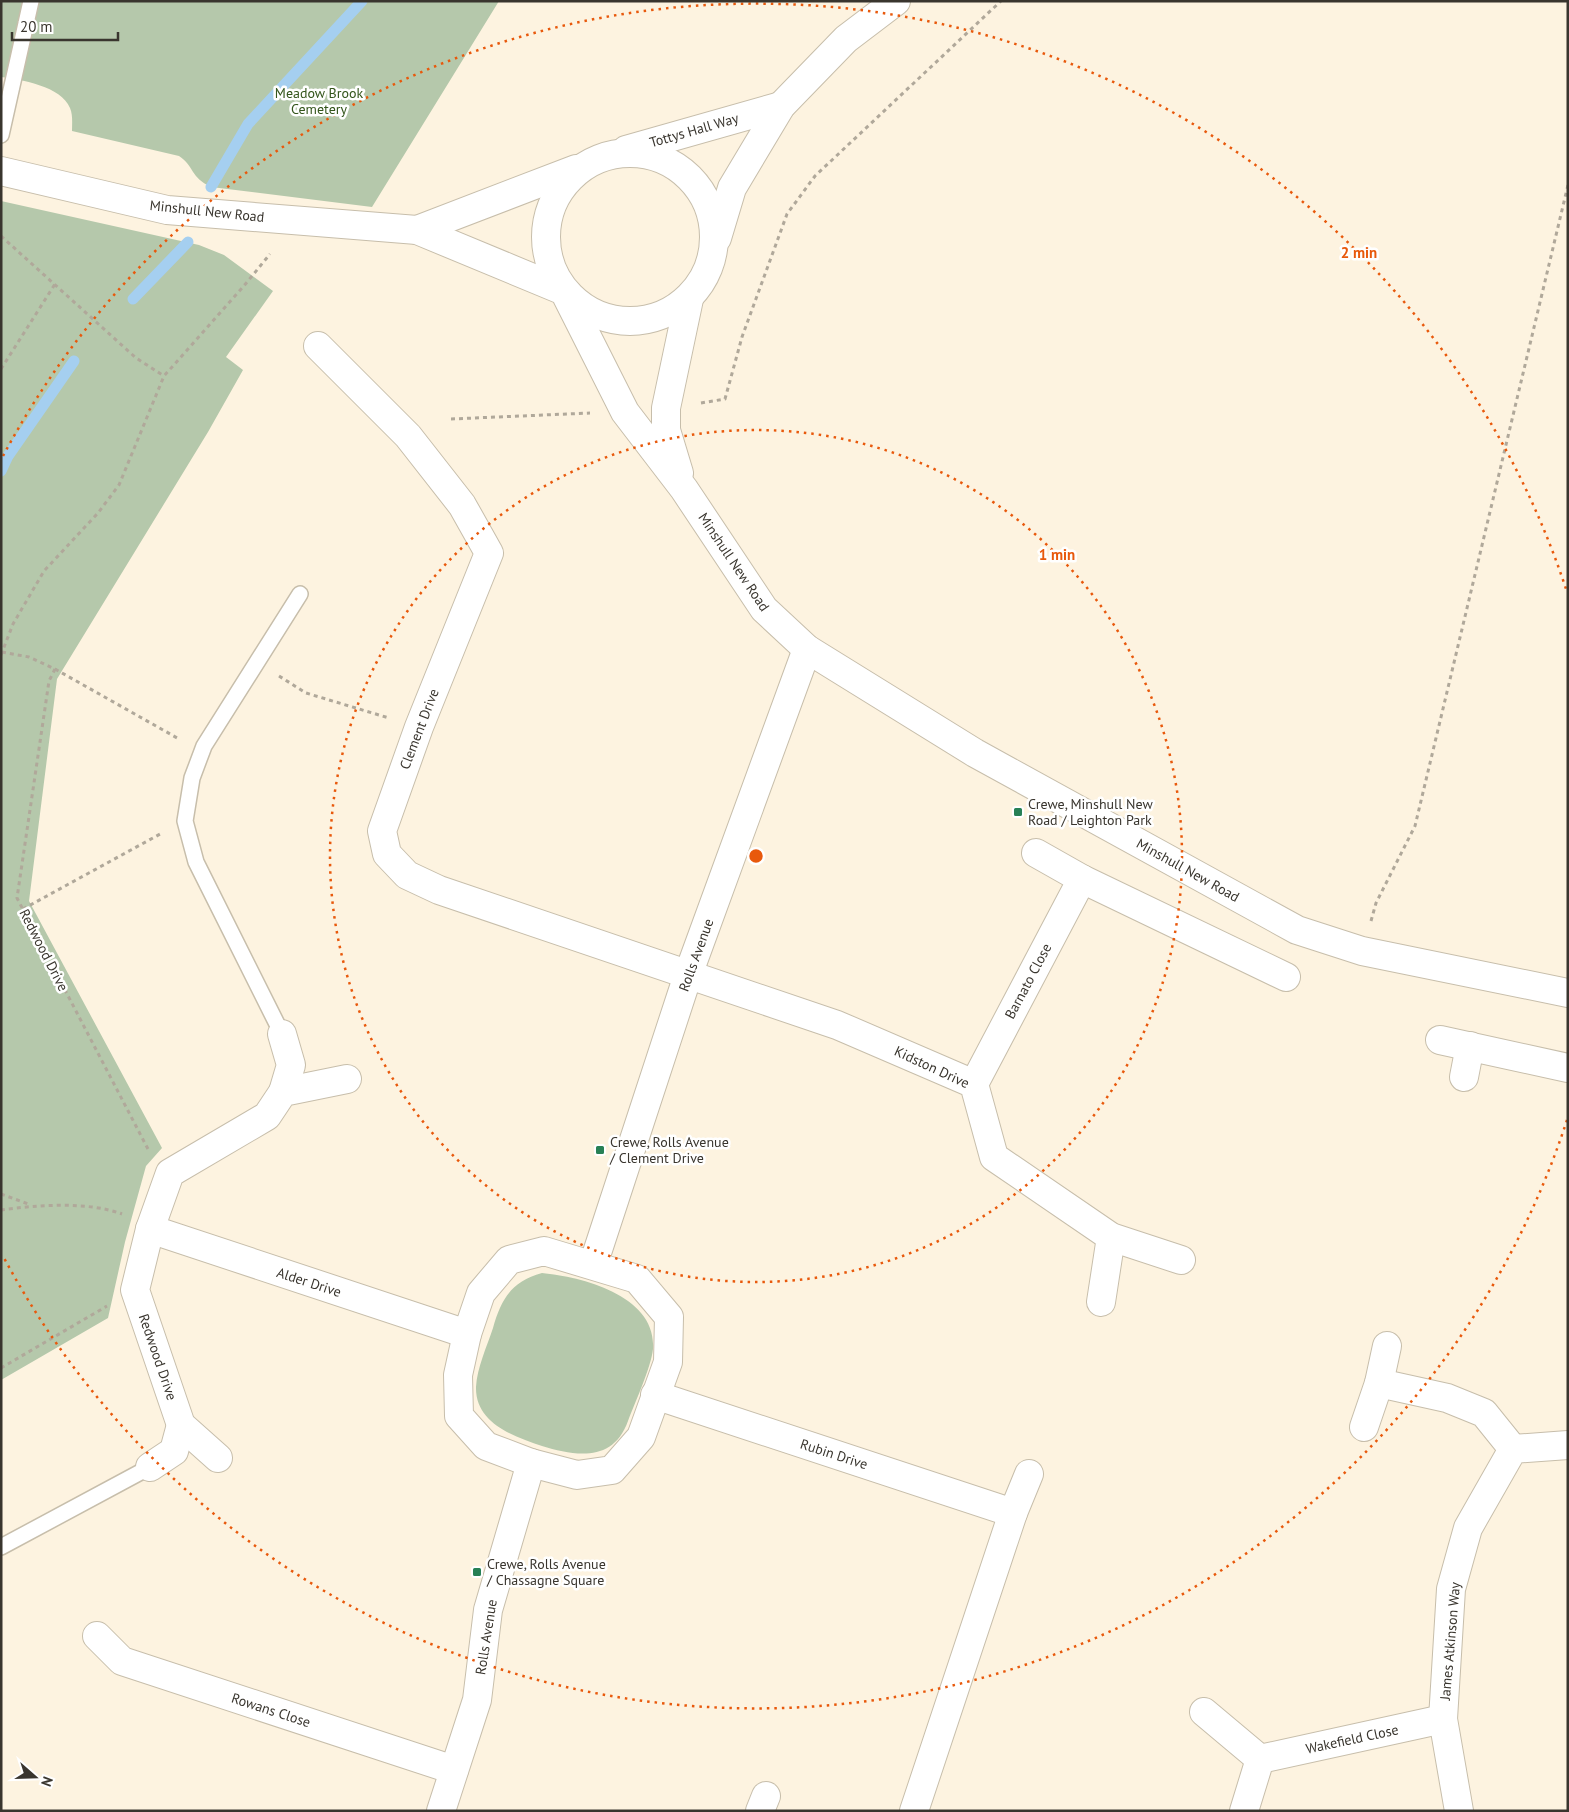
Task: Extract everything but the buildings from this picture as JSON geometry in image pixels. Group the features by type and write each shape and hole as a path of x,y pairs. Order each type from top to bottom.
{"street":[{"path":"714,246 711,213 696,184 671,163 640,152 607,155 582,167 558,192 546,225 547,260 564,291 585,310 611,320 638,322 665,314 689,299 706,274 732,188 781,106 846,39 896,1"},
{"name":"Tottys Hall Way","path":"607,155 781,106"},
{"name":"Minshull New Road","path":"417,230 582,167"},
{"name":"Minshull New Road","path":"1,172 167,210 417,230 564,291 625,412 684,489 764,610 807,649 974,754 1288,925 1362,951 1568,993"},
{"name":"Minshull New Road","path":"684,489 666,430 666,408 689,299"},
{"name":"Clement Drive","path":"318,346 408,436 462,505 489,553 419,727 382,831 387,854 407,875 439,890 688,975"},
{"name":"Rolls Avenue","path":"593,1265 688,975 807,649"},
{"path":"1036,853 1082,879 1286,977"},
{"name":"Barnato Close","path":"974,1084 1082,879"},
{"name":"Kidston Drive","path":"688,975 837,1024 974,1084 994,1157 1111,1237 1181,1260"},
{"path":"135,1290 150,1229 170,1173 267,1116 283,1092 291,1065 282,1034"},
{"path":"1440,1040 1568,1068"},
{"path":"1464,1077 1470,1046"},
{"path":"283,1092 347,1079"},
{"name":"Alder Drive","path":"150,1229 467,1334"},
{"path":"1101,1302 1111,1237"},
{"path":"544,1251 637,1279 669,1317 668,1362 641,1437 612,1470 577,1475 531,1463 486,1446 459,1416 458,1375 467,1334 481,1293 509,1260 544,1251"},
{"name":"Redwood Drive","path":"135,1290 181,1425 218,1458"},
{"path":"1364,1427 1379,1383 1386,1346"},
{"path":"1379,1383 1447,1398 1484,1413 1512,1449 1568,1445"},
{"name":"Rubin Drive","path":"655,1395 1013,1513"},
{"path":"150,1467 174,1451 181,1425"},
{"name":"James Atkinson Way","path":"1459,1811 1443,1718 1452,1589 1468,1528 1512,1449"},
{"name":"Rolls Avenue","path":"441,1811 477,1700 488,1610 531,1463"},
{"path":"914,1811 1013,1513 1029,1474"},
{"name":"Rowans Close","path":"97,1636 122,1661 454,1770"},
{"path":"1204,1712 1260,1759 1244,1811"},
{"name":"Wakefield Close","path":"1260,1759 1443,1718"}],"lane":[{"path":"1,134 31,1"},
{"path":"282,1034 196,862 185,821 192,778 202,752 300,594"},
{"path":"1,1547 150,1467"}],"path":[{"path":"725,399 742,336 787,214 815,176 1001,1"},
{"path":"1362,951 1376,903 1415,826 1568,185"},
{"path":"1,236 136,358 164,376"},
{"path":"202,752 55,669 29,657 2,654 14,624 44,572 98,513 119,485 164,376 243,288 270,254"},
{"path":"1,369 55,284"},
{"path":"257,662 306,693 419,727"},
{"name":"Redwood Drive","path":"55,669 49,682 17,898 147,1149 170,1173"},
{"path":"23,909 185,821"},
{"path":"1,1194 34,1206"},
{"path":"1,1210 34,1206 104,1208 121,1214 150,1229"},
{"path":"1,1368 135,1290"}],"green space":[{"name":"Meadow Brook Cemetery","path":"1,1 499,1 372,207 211,187 199,179 188,164 179,156 72,131 70,108 58,94 40,85 1,77"},
{"path":"1,201 199,245 224,255 273,291 226,357 243,370 208,432 57,679 29,901 162,1148 146,1166 125,1242 108,1318 1,1380"},
{"path":"542,1273 577,1279 614,1293 630,1303 643,1315 651,1331 652,1357 628,1421 621,1435 613,1444 603,1450 580,1454 555,1450 520,1438 498,1427 482,1410 477,1400 478,1372 504,1300 515,1286 532,1276"}],"waterway":[{"path":"211,187 248,124 362,1"},
{"path":"133,299 188,242"},
{"path":"1,471 8,456 74,361"}],"place":[{"name":"Crewe, Minshull New Road / Leighton Park","path":"1018,812"},
{"name":"Crewe, Rolls Avenue / Clement Drive","path":"600,1150"},
{"name":"Crewe, Rolls Avenue / Chassagne Square","path":"477,1572"}]}
